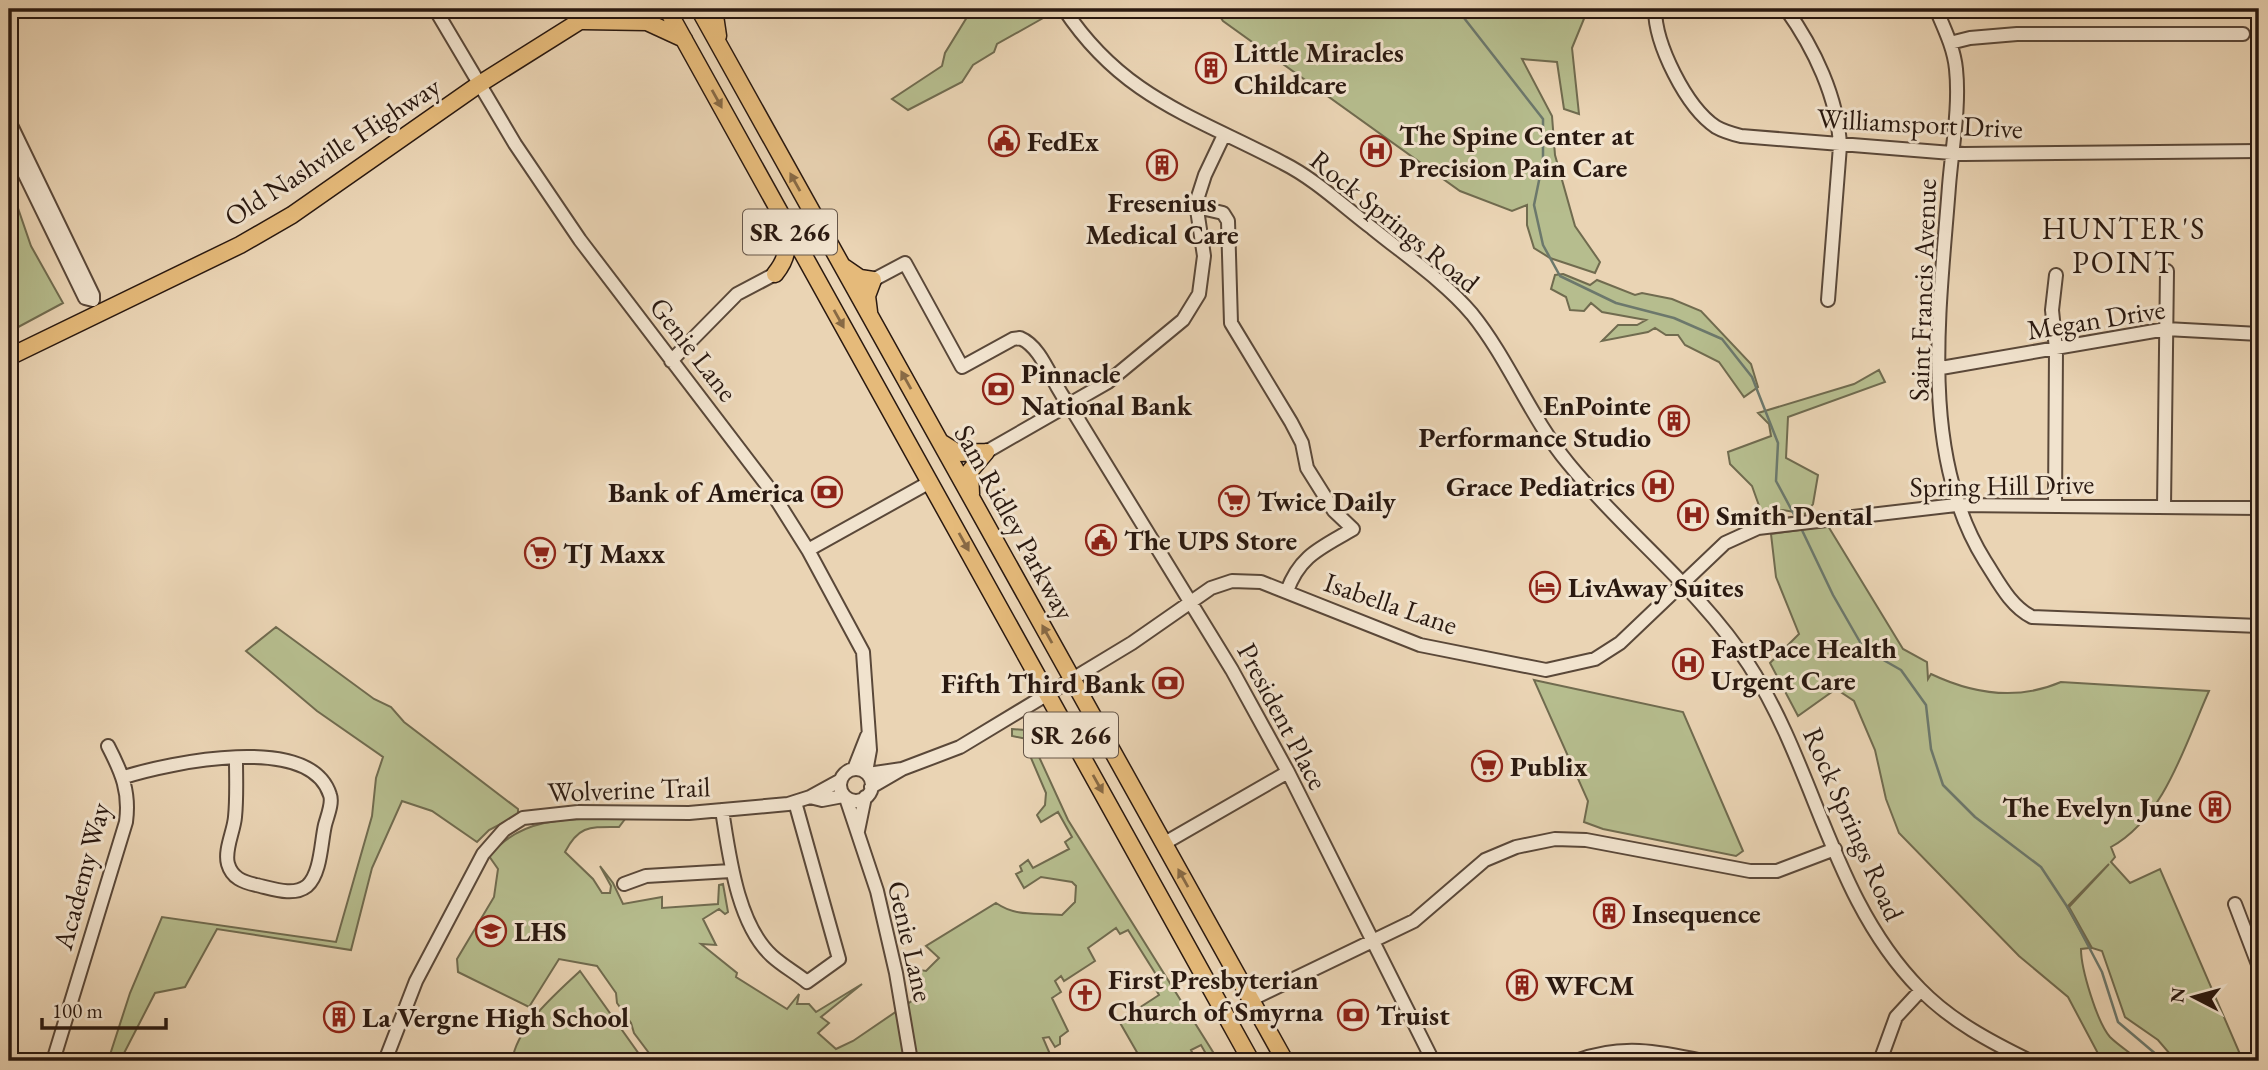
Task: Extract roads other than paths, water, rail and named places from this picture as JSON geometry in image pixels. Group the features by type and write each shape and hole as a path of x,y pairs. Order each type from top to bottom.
{"main road":[{"name":"Old Nashville Highway","path":"9,357 240,246 292,215 478,85 585,15 599,9"},
{"name":"Sam Ridley Parkway","path":"667,9 1251,1061"},
{"name":"Sam Ridley Parkway","path":"699,9 1285,1061"},
{"path":"714,9 719,46"},
{"path":"585,15 646,22 684,39"},
{"path":"771,196 786,237 787,256 775,274"},
{"path":"840,263 855,276 873,280 867,296 870,316"},
{"path":"775,274 798,269 816,278"},
{"path":"939,440 958,453 986,453"},
{"path":"972,500 970,471 986,453"}],"street":[{"name":"Genie Lane","path":"435,9 478,85 580,240 769,488 808,550 863,652 870,750 858,832"},
{"name":"Rock Springs Road","path":"1064,9 1105,60 1135,86 1177,113 1285,164 1310,180 1452,294 1492,341 1564,459 1718,623 1769,698 1869,923 1888,951 1921,990 1979,1035 2030,1061"},
{"name":"Williamsport Drive","path":"1655,9 1665,54 1691,99 1716,127 1741,136 1952,153 2259,151"},
{"path":"1786,9 1835,104 1840,146 1828,300"},
{"name":"Saint Francis Avenue","path":"1936,9 1950,43 1957,81 1940,307 1944,455 1956,505 1972,540 2002,589 2023,612 2032,617 2259,626"},
{"path":"1950,43 1970,38 2017,34 2243,33"},
{"path":"9,121 93,295 93,300 85,299 9,142"},
{"path":"986,453 1108,382 1183,320 1199,294 1204,256 1197,207 1205,174 1224,135"},
{"path":"1197,207 1223,213 1228,221 1231,323 1291,422 1302,443 1307,468 1334,511 1353,529 1305,558 1296,567 1287,591"},
{"path":"873,280 905,263 962,367 1013,339 1028,341 1060,395 1070,406"},
{"path":"2164,507 2167,271"},
{"path":"671,360 737,294 775,274"},
{"path":"2056,275 2052,310 2056,349 2056,506"},
{"name":"Megan Drive","path":"1941,368 2166,329 2259,334"},
{"name":"President Place","path":"1070,406 1191,601 1289,772 1433,1061"},
{"path":"808,550 930,482"},
{"name":"Spring Hill Drive","path":"1682,584 1725,543 1758,528 1956,505 2259,508"},
{"name":"Isabella Lane","path":"1047,693 1144,635 1211,588 1232,581 1261,582 1420,645 1546,670 1595,659 1620,643 1682,584"},
{"path":"865,780 960,747 1047,693"},
{"name":"Academy Way","path":"53,1061 126,822 128,801 124,777 108,746"},
{"path":"124,777 192,760 236,759 287,759 301,764 324,783 331,797 315,873 307,885 295,891 284,891 243,882 233,875 227,862 235,818 236,759"},
{"path":"1163,844 1289,772"},
{"name":"Genie Lane","path":"841,780 877,891 896,973 911,1061"},
{"name":"Wolverine Trail","path":"385,1061 416,981 483,854 504,830 523,818 578,812 689,813 795,802 841,780 865,780 856,800 845,797 822,800 810,797"},
{"path":"722,810 731,871 753,929 771,955 807,982 839,959 795,802"},
{"path":"1250,1000 1414,921 1485,859 1516,848 1555,839 1586,840 1750,871 1777,871 1835,849"},
{"path":"624,884 646,876 731,871"},
{"path":"2235,904 2254,938 2259,967"},
{"path":"1881,1061 1896,1017 1921,990"},
{"path":"1576,1061 1595,1054 1629,1048 1703,1061"}],"waterway":[{"path":"1457,9 1543,119 1543,161 1534,205 1543,245 1560,276 1616,303 1674,318 1722,339 1752,377 1778,443 1776,481 1797,520"},
{"path":"1800,526 1833,595 1864,649 1901,670 1926,705 1931,749 1943,785 1975,817 2041,867 2070,911 2102,972 2118,1022 2164,1061"}],"place":[{"name":"Little Miracles Childcare","path":"1211,68"},
{"name":"FedEx","path":"1004,141"},
{"name":"The Spine Center at Precision Pain Care","path":"1376,151"},
{"name":"Fresenius Medical Care","path":"1162,165"},
{"name":"Pinnacle National Bank","path":"998,389"},
{"name":"EnPointe Performance Studio","path":"1674,421"},
{"name":"Grace Pediatrics","path":"1658,486"},
{"name":"Bank of America","path":"827,492"},
{"name":"Twice Daily","path":"1234,501"},
{"name":"Smith Dental","path":"1693,515"},
{"name":"The UPS Store","path":"1101,540"},
{"name":"TJ Maxx","path":"540,553"},
{"name":"LivAway Suites","path":"1545,587"},
{"name":"FastPace Health Urgent Care","path":"1688,664"},
{"name":"Fifth Third Bank","path":"1168,683"},
{"name":"Publix","path":"1487,766"},
{"name":"The Evelyn June","path":"2215,807"},
{"name":"Insequence","path":"1609,913"},
{"name":"LHS","path":"491,931"},
{"name":"WFCM","path":"1522,985"},
{"name":"First Presbyterian Church of Smyrna","path":"1085,995"},
{"name":"Truist","path":"1353,1015"},
{"name":"La Vergne High School","path":"339,1017"}],"district":[{"name":"HUNTER'S POINT","path":"2124,245"}]}
